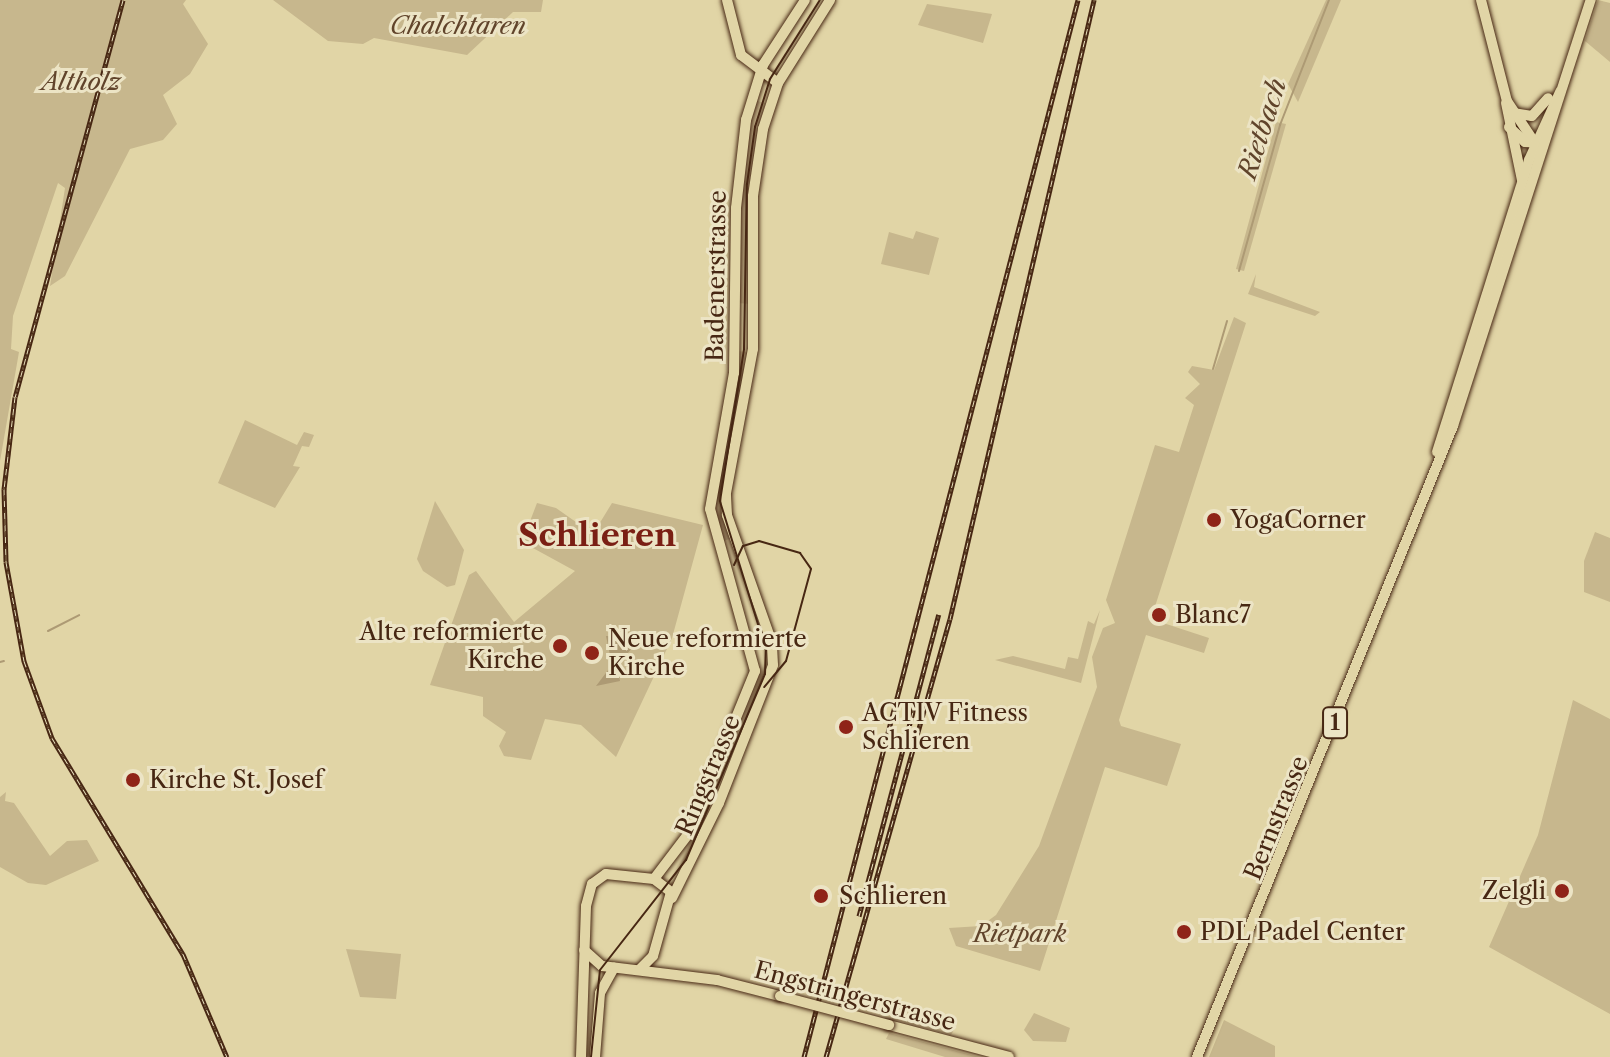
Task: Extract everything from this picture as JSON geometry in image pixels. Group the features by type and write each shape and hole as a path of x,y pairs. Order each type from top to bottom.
{"main road":[{"path":"727,0 738,50 760,73 778,83"},
{"name":"Badenerstrasse","path":"723,564 709,518 732,387 739,171 760,73 805,0"},
{"name":"Badenerstrasse","path":"731,528 726,493 754,330 754,176 778,83 830,0"},
{"path":"1481,0 1507,101 1509,127 1522,182"},
{"path":"1513,113 1532,116 1560,92 1591,0"},
{"name":"Bernstrasse","path":"1197,1057 1316,773 1437,456 1464,396 1549,138 1560,92"},
{"name":"Bernstrasse","path":"1437,456 1535,143 1560,92"},
{"path":"1507,101 1535,143 1540,164"},
{"path":"1509,127 1535,143"},
{"path":"1535,143 1549,138"},
{"path":"733,323 754,330"},
{"name":"Ringstrasse","path":"653,956 672,898 720,801 773,665 772,643 731,528"},
{"name":"Ringstrasse","path":"654,879 689,833 753,679 754,650 723,564"},
{"path":"581,1057 584,950 592,884 615,872 654,879 668,886 672,898"},
{"path":"584,950 597,964 614,968 640,969 653,956"},
{"name":"Engstringerstrasse","path":"653,956 691,976"},
{"path":"595,1057 600,993 614,968"},
{"name":"Engstringerstrasse","path":"640,969 691,976 780,996 1009,1057"}],"green space":[{"name":"Altholz","path":"0,0 186,0 183,4 208,44 190,74 163,95 177,124 163,140 130,149 65,276 50,286 65,188 58,183 13,316 11,349 19,352 0,461"},
{"name":"Chalchtaren","path":"273,0 543,0 541,12 513,12 467,55 374,38 363,44 328,41"},
{"path":"1326,0 1341,0 1298,102 1288,84"},
{"path":"1598,0 1610,3 1610,62 1585,41"},
{"path":"927,4 992,14 983,43 918,25"},
{"path":"753,100 765,103 749,184 751,304 738,303 741,188"},
{"path":"1276,122 1286,124 1244,271 1236,269"},
{"path":"916,231 939,238 929,275 881,264 889,232 913,239"},
{"path":"1256,274 1254,287 1320,312 1315,316 1248,294"},
{"name":"Rietpark","path":"1234,317 1246,323 1151,619 1209,638 1204,653 1146,635 1119,720 1121,726 1181,744 1167,786 1105,767 1040,971 956,946 949,928 981,926 996,915 1039,846 1097,687 1092,657 1103,628 1115,623 1106,600 1155,445 1179,452 1194,405 1185,398 1200,384 1188,372 1192,366 1214,370"},
{"path":"736,351 748,352 723,496 732,538 718,543 712,520"},
{"path":"245,420 297,445 304,432 314,435 309,447 302,446 293,466 300,467 275,508 218,483"},
{"path":"435,501 464,550 455,585 447,587 423,571 417,559"},
{"path":"537,503 556,508 593,534 612,503 703,525 672,638 616,757 581,725 545,719 531,760 504,756 499,746 506,732 483,716 483,697 430,685 469,575 476,571 514,622 575,571 522,542"},
{"path":"1595,532 1610,538 1610,602 1584,592 1584,561"},
{"path":"1100,610 1081,683 995,660 1013,656 1065,669 1068,657 1078,659 1088,621 1094,624"},
{"name":"Zelgli","path":"1573,700 1610,719 1610,1014 1489,947 1538,835"},
{"path":"6,792 5,801 14,803 50,856 67,841 87,840 99,861 46,885 28,883 0,867 0,797"},
{"path":"346,949 401,954 396,999 360,997"},
{"path":"895,1000 956,1021 955,1028 951,1035 892,1019"},
{"path":"1034,1013 1070,1028 1066,1042 1033,1041 1024,1030"},
{"path":"1224,1020 1275,1046 1275,1057 1209,1057"},
{"path":"889,1033 979,1057 945,1057 886,1039"}],"shaded area":[{"path":"606,636 628,637 634,646 617,665 620,681 596,686 612,665"}],"waterway":[{"name":"Rietbach","path":"1239,271 1280,125 1329,0"},
{"name":"Rietbach","path":"1213,369 1227,321"},
{"path":"48,631 79,615"},
{"path":"0,662 4,661"}],"tram line":[{"path":"591,1057 600,970 686,860 765,674 766,650 720,501 744,349 747,184 755,127 770,79 820,0"},
{"path":"734,565 743,546 759,541 800,553 811,569 786,661 764,687"}],"railway":[{"path":"123,0 15,397 4,489 6,562 24,661 52,738 183,954 227,1057"},
{"path":"804,1057 1078,0"},
{"path":"826,1057 950,619 1094,0"},
{"path":"859,916 939,614"}],"place":[{"name":"YogaCorner","path":"1214,520"},
{"name":"Blanc7","path":"1159,615"},
{"name":"Alte reformierte Kirche","path":"560,646"},
{"name":"Neue reformierte Kirche","path":"592,653"},
{"name":"ACTIV Fitness Schlieren","path":"846,727"},
{"name":"Kirche St. Josef","path":"133,780"},
{"name":"Zelgli","path":"1562,891"},
{"name":"Schlieren","path":"821,896"},
{"name":"PDL Padel Center","path":"1184,932"}],"district":[{"name":"Schlieren","path":"597,535"}]}
